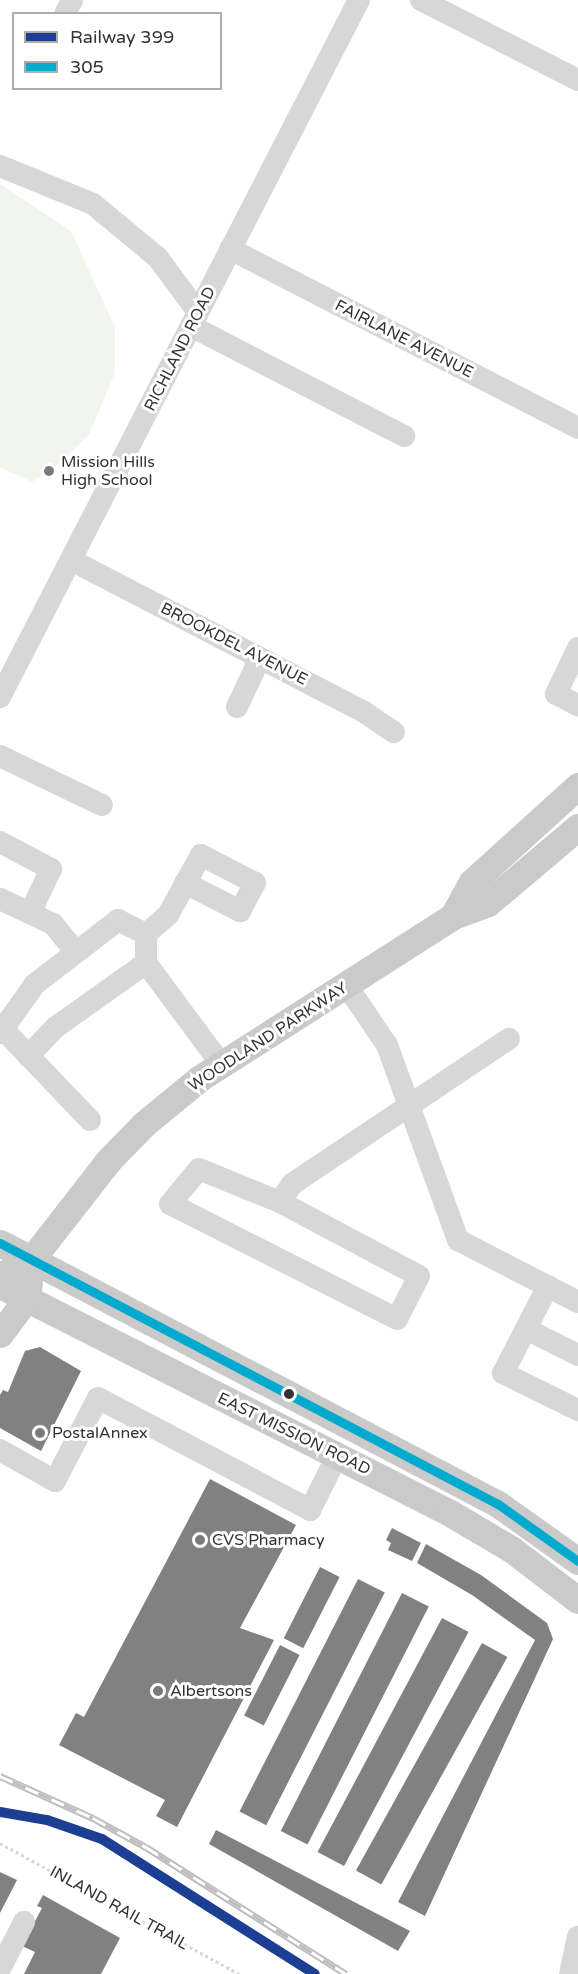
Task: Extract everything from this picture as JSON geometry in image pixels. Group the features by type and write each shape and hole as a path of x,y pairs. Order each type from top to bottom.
{"main road":[{"name":"WOODLAND PARKWAY","path":"453,916 472,882 578,786"},
{"name":"WOODLAND PARKWAY","path":"0,1276 31,1260 108,1161 144,1124 221,1064 347,986 453,916 488,903 578,827"},
{"name":"EAST MISSION ROAD","path":"0,1243 498,1504 578,1561"},
{"path":"0,1334 27,1298 31,1260"},
{"name":"EAST MISSION ROAD","path":"0,1285 485,1532 578,1600"},
{"path":"215,1395 226,1387 399,1465 441,1473"}],"street":[{"name":"RICHLAND ROAD","path":"0,697 359,0"},
{"path":"420,0 578,80"},
{"path":"0,166 93,204 158,258 195,319 405,436"},
{"name":"FAIRLANE AVENUE","path":"230,249 578,428"},
{"name":"BROOKDEL AVENUE","path":"71,560 364,712 394,732"},
{"path":"578,648 555,694 578,705"},
{"path":"237,707 260,658"},
{"path":"0,756 102,805"},
{"path":"0,842 51,869 30,913"},
{"path":"186,883 168,915 146,934 146,963 221,1064"},
{"path":"0,899 53,924 76,952"},
{"path":"90,1120 1,1031 35,984 118,920 146,934"},
{"path":"28,1056 56,1027 146,963"},
{"path":"347,986 387,1045 458,1240 578,1302"},
{"path":"280,1203 292,1184 509,1039"},
{"path":"199,1169 280,1203 419,1276 397,1319 170,1204 199,1169"},
{"path":"548,1286 503,1373 578,1410"},
{"path":"526,1329 578,1355"},
{"path":"0,1450 55,1482 99,1398 310,1510 337,1456"},
{"path":"0,1969 24,1922"},
{"path":"570,1974 578,1937"}],"path":[{"name":"INLAND RAIL TRAIL","path":"0,1843 239,1974"}],"shaded area":[{"path":"0,184 71,231 115,327 115,373 89,434 60,463 32,482 0,467"}],"building":[{"path":"40,1347 81,1371 41,1451 0,1428 0,1395 3,1390 8,1392 25,1351"},
{"path":"210,1479 296,1525 240,1628 274,1640 177,1827 156,1816 165,1800 59,1745 76,1713 84,1717"},
{"path":"392,1528 421,1543 412,1561 388,1550 391,1543 386,1540"},
{"path":"426,1544 481,1575 547,1623 553,1639 425,1916 398,1902 535,1640 472,1595 417,1563"},
{"path":"320,1567 340,1577 303,1648 284,1638"},
{"path":"358,1579 385,1593 266,1825 240,1812"},
{"path":"402,1593 429,1607 308,1845 281,1831"},
{"path":"442,1618 468,1632 344,1866 318,1852"},
{"path":"482,1643 507,1657 381,1884 356,1870"},
{"path":"280,1645 300,1655 264,1725 244,1715"},
{"path":"216,1830 410,1931 398,1951 209,1844"},
{"path":"0,1872 17,1880 0,1913"},
{"path":"43,1895 120,1938 101,1974 24,1974 35,1952 22,1946 42,1908 37,1906"}],"railway":[{"path":"0,1776 93,1818 146,1847 346,1974"}],"rail line":[{"name":"399","path":"0,1812 47,1820 102,1839 315,1974"}],"transit line":[{"name":"305","path":"0,1243 498,1504 578,1561"}],"place":[{"name":"Mission Hills High School","path":"49,471"},
{"name":"PostalAnnex","path":"40,1433"},
{"name":"CVS Pharmacy","path":"200,1540"},
{"name":"Albertsons","path":"158,1691"}]}
